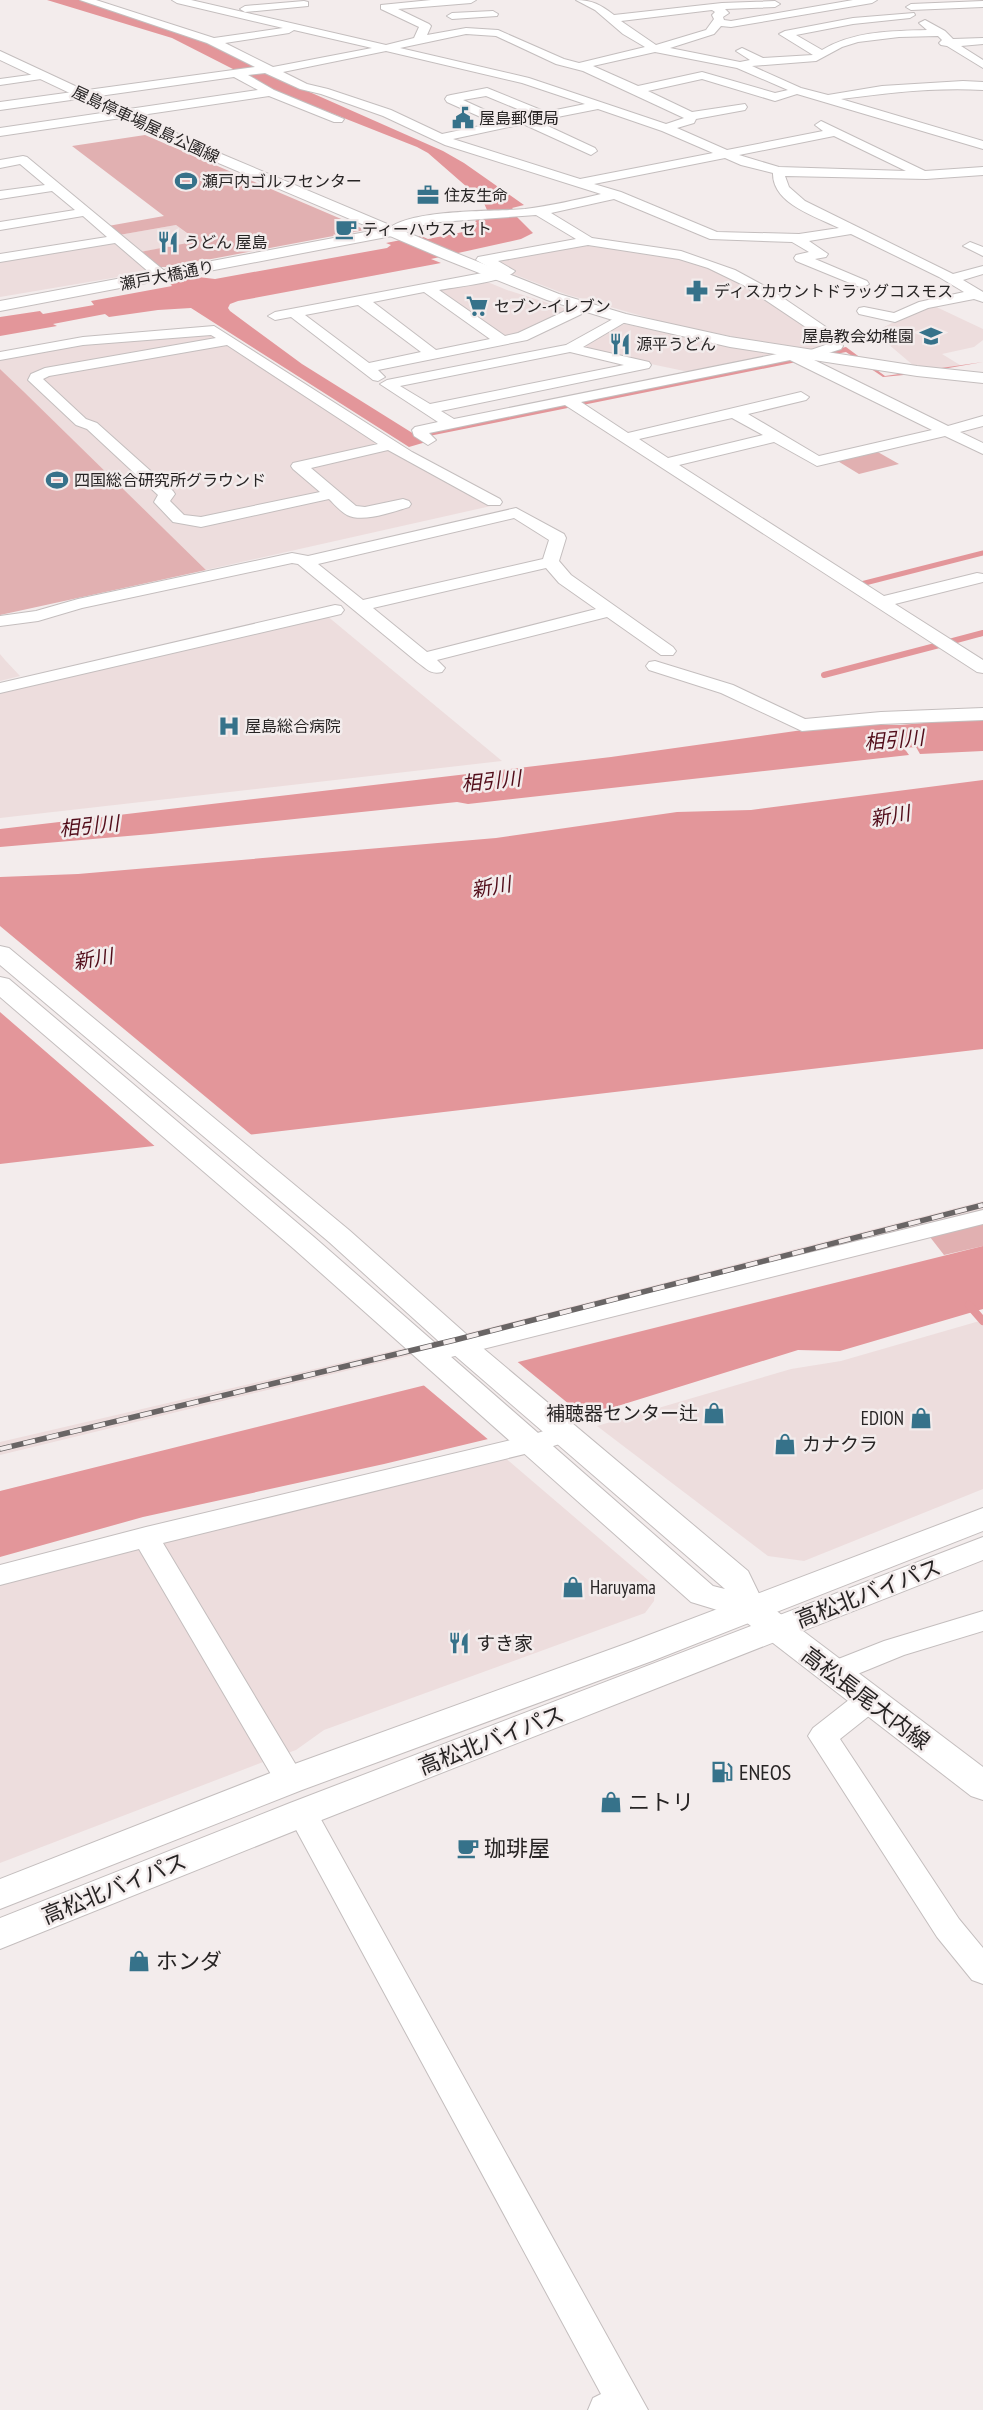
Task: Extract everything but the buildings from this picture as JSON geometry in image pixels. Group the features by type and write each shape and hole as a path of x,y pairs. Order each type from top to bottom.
{"main road":[{"name":"屋島停車場屋島公園線","path":"0,55 214,156 496,275 585,307 622,318 794,354 813,354 917,371 983,378"},
{"name":"瀬戸大橋通り","path":"0,306 399,235"},
{"path":"0,953 339,1236 457,1358 528,1440 702,1594 750,1608"},
{"path":"0,984 304,1243 457,1358 562,1430 737,1579 750,1608"},
{"name":"高松北バイパス","path":"0,1894 290,1780 640,1652 983,1519"},
{"name":"高松北バイパス","path":"0,1934 302,1813 983,1548"},
{"name":"高松長尾大内線","path":"750,1608 983,1786"}],"street":[{"path":"85,0 213,42 304,87 324,91 387,113 440,138 576,184 616,195 715,236 795,238 852,230"},
{"path":"176,0 507,76 600,104 666,128 724,155 779,170 926,175 983,171"},
{"path":"419,40 425,26 385,7 471,0"},
{"path":"581,0 599,8 627,32 654,48 740,64 800,91 983,145"},
{"path":"611,19 783,2"},
{"path":"718,22 731,24 878,2 910,8 939,33 983,65"},
{"path":"226,11 304,4"},
{"path":"822,54 785,34 910,8 983,4"},
{"path":"580,66 710,32 718,22 717,15 724,13 716,8"},
{"path":"410,19 493,14"},
{"path":"213,42 298,28"},
{"path":"0,106 267,70 466,31 498,33 560,62 580,66 638,90 690,116 741,107"},
{"path":"740,64 816,58 838,45 857,39 899,34 955,31 983,33"},
{"path":"899,44 983,42"},
{"path":"741,50 761,61"},
{"path":"547,69 564,76"},
{"path":"237,73 270,92 338,119"},
{"path":"638,90 702,75 775,97 800,91"},
{"path":"0,82 44,76"},
{"path":"447,89 507,76"},
{"path":"828,98 882,90 963,85 983,86"},
{"path":"560,91 583,87"},
{"path":"4,139 124,113 270,92"},
{"path":"505,124 451,99 487,92 544,116"},
{"path":"440,138 600,104"},
{"path":"576,184 724,155 873,112"},
{"path":"666,128 690,120 690,116"},
{"path":"524,120 591,151"},
{"path":"838,123 926,175"},
{"path":"4,139 23,160 162,276"},
{"path":"0,164 23,160"},
{"path":"779,170 782,185 794,200 819,214 953,278 980,296"},
{"path":"0,195 54,186"},
{"path":"399,235 409,225 449,217 483,214 518,214 616,195"},
{"path":"538,211 588,241"},
{"path":"0,226 85,212"},
{"path":"795,238 821,254 801,258 862,284"},
{"path":"0,258 117,239"},
{"path":"275,316 496,275 508,271 483,260 588,241 686,256 726,271 769,295 831,337 836,346 813,354"},
{"path":"953,278 983,270"},
{"path":"427,288 502,341"},
{"path":"864,311 896,318 924,305 980,296"},
{"path":"361,300 434,355"},
{"path":"365,368 522,337 585,307"},
{"path":"294,313 387,384 450,424"},
{"path":"387,384 570,348 622,318"},
{"path":"0,356 83,341 214,330 406,455 494,502"},
{"path":"229,340 45,372 36,377 36,380 81,422 92,426 167,494 162,502 179,519 201,522 331,494"},
{"path":"570,348 694,375"},
{"path":"428,440 419,433 420,430 571,403 794,354 983,449"},
{"path":"428,409 644,365"},
{"path":"625,438 800,397"},
{"path":"571,403 983,668"},
{"path":"734,412 817,461 983,421"},
{"path":"665,464 775,437"},
{"path":"392,445 299,466 331,494 358,512 403,504"},
{"path":"305,562 516,513 558,538 550,562"},
{"path":"0,621 38,616 78,604 292,558 305,562 430,663 610,611"},
{"path":"360,606 550,562"},
{"path":"550,562 565,579 667,651"},
{"path":"882,602 943,582 977,578"},
{"path":"0,688 335,610"},
{"path":"655,666 728,689 802,725 881,718 983,714"},
{"path":"457,1358 983,1217"},
{"path":"0,1576 562,1430"},
{"path":"146,1537 290,1780"},
{"path":"833,1673 894,1648 983,1622"},
{"path":"869,1700 823,1736 948,1928 983,1971"},
{"path":"302,1813 620,2407"}],"shaded area":[{"name":"瀬戸内ゴルフセンター","path":"145,135 365,230 169,267 160,267 140,252 198,241 176,225 119,235 108,226 164,216 72,146"},
{"path":"176,225 198,242 140,252 119,235"},
{"path":"589,242 667,254 723,272 787,310 829,343 827,347 816,350 739,338 670,324 565,294 508,272 494,263"},
{"path":"114,243 147,270 142,273 0,297 0,260"},
{"path":"480,279 507,290 573,311 521,335 502,336 438,289"},
{"name":"屋島教会幼稚園","path":"930,304 983,329 983,340 974,347 942,354 960,365 940,369 914,366 874,332"},
{"path":"625,324 778,355 689,372 584,350 582,346 615,326"},
{"path":"210,334 396,453 491,506 206,570 0,369 0,358 86,343"},
{"name":"四国総合研究所グラウンド","path":"0,369 23,391 206,570 0,615"},
{"path":"876,451 899,464 859,474 836,460"},
{"name":"屋島総合病院","path":"326,615 502,761 0,818 0,692"},
{"path":"0,654 5,660 20,676 0,681"},
{"path":"983,1201 983,1211 428,1351 0,1455 0,1442 452,1337"},
{"path":"983,1224 983,1246 944,1255 930,1237"},
{"path":"983,1320 983,1489 804,1561 768,1556 597,1426 791,1369 841,1361"},
{"path":"503,1456 655,1586 654,1601 645,1613 324,1730 296,1750 282,1755 157,1541"},
{"path":"144,1544 271,1759 0,1863 0,1581"}],"water":[{"path":"47,0 80,0 203,40 296,86 443,151 464,163 524,205 512,208 517,213 517,217 533,233 521,239 431,259 441,263 238,301 230,304 228,308 302,364 414,434 846,347 885,376 983,362 914,374 883,377 846,352 429,436 426,442 409,447 191,308 158,310 109,317 105,314 53,324 57,326 0,336 0,317 40,311 43,314 94,305 91,301 172,286 169,282 198,277 215,279 387,248 391,245 386,243 421,236 428,239 463,232 477,223 475,221 484,216 487,210 483,201 428,153 417,147 278,92 172,38"},
{"name":"相引川","path":"983,718 983,751 920,754 916,747 904,748 909,755 468,804 457,802 151,834 0,847 0,829 611,757 845,724 900,725"},
{"name":"新川","path":"983,780 983,1049 0,1164 0,877 78,874 496,838 677,812 751,810"},
{"path":"983,1246 983,1309 840,1351 798,1350 592,1414 384,1464 143,1517 0,1557 0,1491"}],"pier":[{"path":"0,926 254,1137 158,1149 0,1012"},
{"path":"514,1359 586,1418 490,1441 421,1383"}],"waterway":[{"path":"861,584 983,553"},
{"path":"949,642 983,633 980,634"},
{"path":"824,675 943,644"},
{"path":"969,1305 983,1321"}],"railway":[{"path":"0,1449 455,1340 983,1205"}],"place":[{"name":"屋島郵便局","path":"463,118"},
{"name":"瀬戸内ゴルフセンター","path":"186,181"},
{"name":"住友生命","path":"428,195"},
{"name":"ティーハウス セト","path":"346,229"},
{"name":"うどん 屋島","path":"168,242"},
{"name":"ディスカウントドラッグコスモス","path":"697,291"},
{"name":"セブン-イレブン","path":"477,306"},
{"name":"屋島教会幼稚園","path":"931,336"},
{"name":"源平うどん","path":"620,344"},
{"name":"四国総合研究所グラウンド","path":"57,480"},
{"name":"屋島総合病院","path":"229,726"},
{"name":"補聴器センター辻","path":"714,1413"},
{"name":"EDION","path":"921,1418"},
{"name":"カナクラ","path":"785,1444"},
{"name":"Haruyama","path":"573,1587"},
{"name":"すき家","path":"459,1643"},
{"name":"ENEOS","path":"722,1772"},
{"name":"ニトリ","path":"611,1802"},
{"name":"珈琲屋","path":"468,1848"},
{"name":"ホンダ","path":"139,1961"}]}
